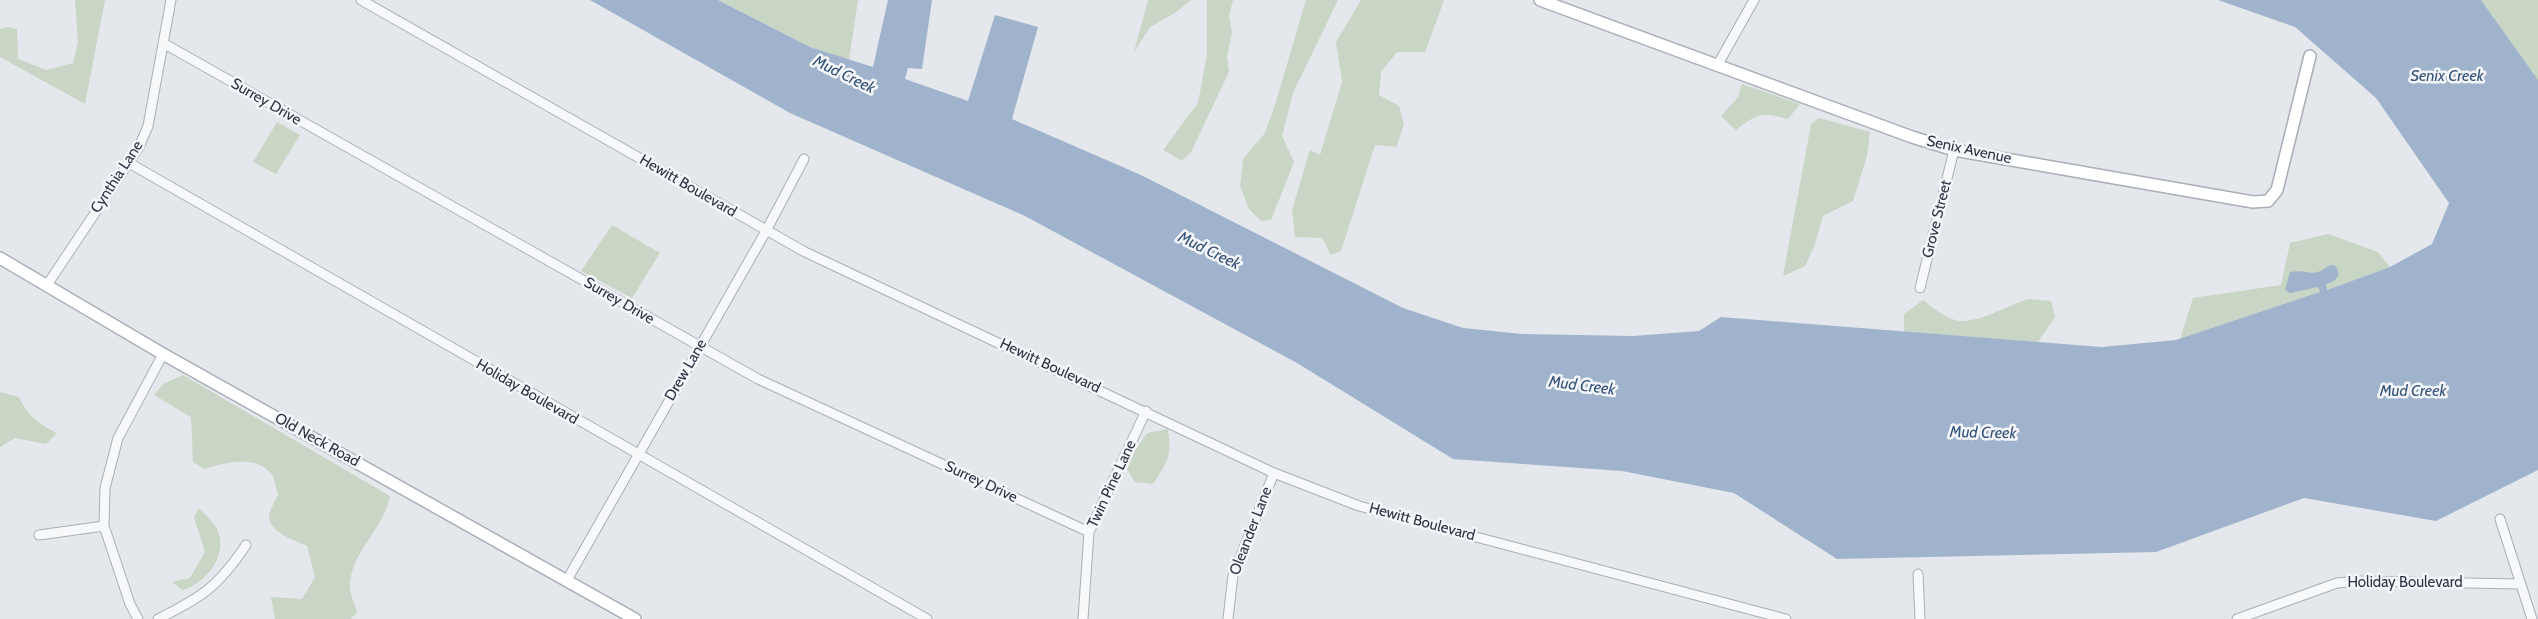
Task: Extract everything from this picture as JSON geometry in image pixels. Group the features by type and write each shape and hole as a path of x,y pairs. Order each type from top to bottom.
{"street":[{"name":"Cynthia Lane","path":"47,285 139,147 148,126 171,0"},
{"name":"Hewitt Boulevard","path":"361,0 805,252 1146,411 1274,473 1359,506 1786,619"},
{"name":"Senix Avenue","path":"1540,0 1912,137 1954,150 2253,202 2268,201 2276,190 2310,56"},
{"path":"1717,66 1754,0"},
{"name":"Surrey Drive","path":"163,43 758,379 1089,532"},
{"name":"Grove Street","path":"1920,288 1954,150"},
{"name":"Drew Lane","path":"567,580 637,454 766,231 804,159"},
{"name":"Holiday Boulevard","path":"128,163 927,619"},
{"name":"Old Neck Road","path":"0,258 163,354 634,619"},
{"path":"138,619 130,604 104,526 105,488 118,438 163,354"},
{"name":"Twin Pine Lane","path":"1084,619 1089,532 1146,411"},
{"name":"Oleander Lane","path":"1228,619 1233,575 1274,473"},
{"path":"2500,519 2532,619"},
{"path":"40,535 104,526"},
{"path":"158,619 197,600 214,586 231,568 246,545"},
{"path":"1918,574 1920,619"},
{"name":"Holiday Boulevard","path":"2237,619 2337,583 2359,581 2520,584"}],"green space":[{"path":"75,0 105,0 85,104 0,57 0,29 9,27 17,29 18,59 46,70 73,63 78,43"},
{"path":"718,0 858,0 849,60 810,47"},
{"path":"1148,0 1191,0 1175,13 1150,27 1134,52"},
{"path":"1207,0 1233,0 1229,16 1232,33 1227,56 1229,72 1191,152 1182,161 1163,150 1198,103 1207,54"},
{"path":"1306,0 1338,0 1293,93 1282,136 1294,162 1271,220 1261,221 1249,209 1240,186 1243,159 1265,133"},
{"path":"1361,0 1444,0 1425,52 1397,52 1381,72 1379,95 1399,106 1404,125 1396,147 1375,145 1341,251 1331,255 1322,238 1295,237 1292,210 1310,150 1320,155 1342,82 1336,42"},
{"path":"2481,0 2538,0 2538,80 2535,77"},
{"path":"1742,84 1800,104 1788,119 1772,115 1755,117 1736,130 1721,116 1738,97"},
{"path":"1819,118 1870,132 1867,156 1853,201 1823,216 1814,247 1805,266 1783,276 1811,124"},
{"path":"277,122 300,135 276,174 253,162"},
{"path":"612,225 660,253 632,298 581,271"},
{"path":"2328,234 2378,252 2390,267 2278,308 2180,339 2193,298 2281,285 2290,243"},
{"path":"2029,299 2051,301 2055,317 2038,342 1904,332 1904,314 1923,300 1944,315 1960,321 1980,318"},
{"path":"183,375 390,496 381,520 360,553 351,576 350,589 357,612 351,619 275,619 271,597 302,599 315,577 307,546 284,536 270,523 270,512 278,495 273,477 265,468 258,464 240,461 204,469 193,462 191,417 154,395 163,384"},
{"path":"0,392 19,397 26,410 34,419 57,433 46,444 15,438 0,447"},
{"path":"1168,429 1169,453 1162,470 1153,484 1135,482 1127,469 1134,452 1147,433"},
{"path":"199,508 217,529 220,549 218,558 207,575 191,587 182,590 172,582 190,578 205,552 194,517"}],"water":[{"name":"Mud Creek","path":"590,0 718,0 810,47 873,67 888,0 932,0 922,69 908,68 905,79 968,101 995,15 1038,27 1012,119 1141,175 1403,308 1463,328 1522,334 1633,336 1699,331 1721,317 2102,347 2176,340 2320,292 2318,287 2290,293 2285,290 2290,272 2314,273 2330,265 2336,266 2339,275 2334,281 2326,284 2327,290 2390,267 2432,244 2449,203 2376,98 2295,27 2218,0 2481,0 2538,80 2538,470 2436,521 2304,498 2156,552 1837,559 1734,493 1622,471 1453,459 1297,363 1025,216 790,113"}],"water label":[{"name":"Senix Creek","path":"2447,76"}]}
